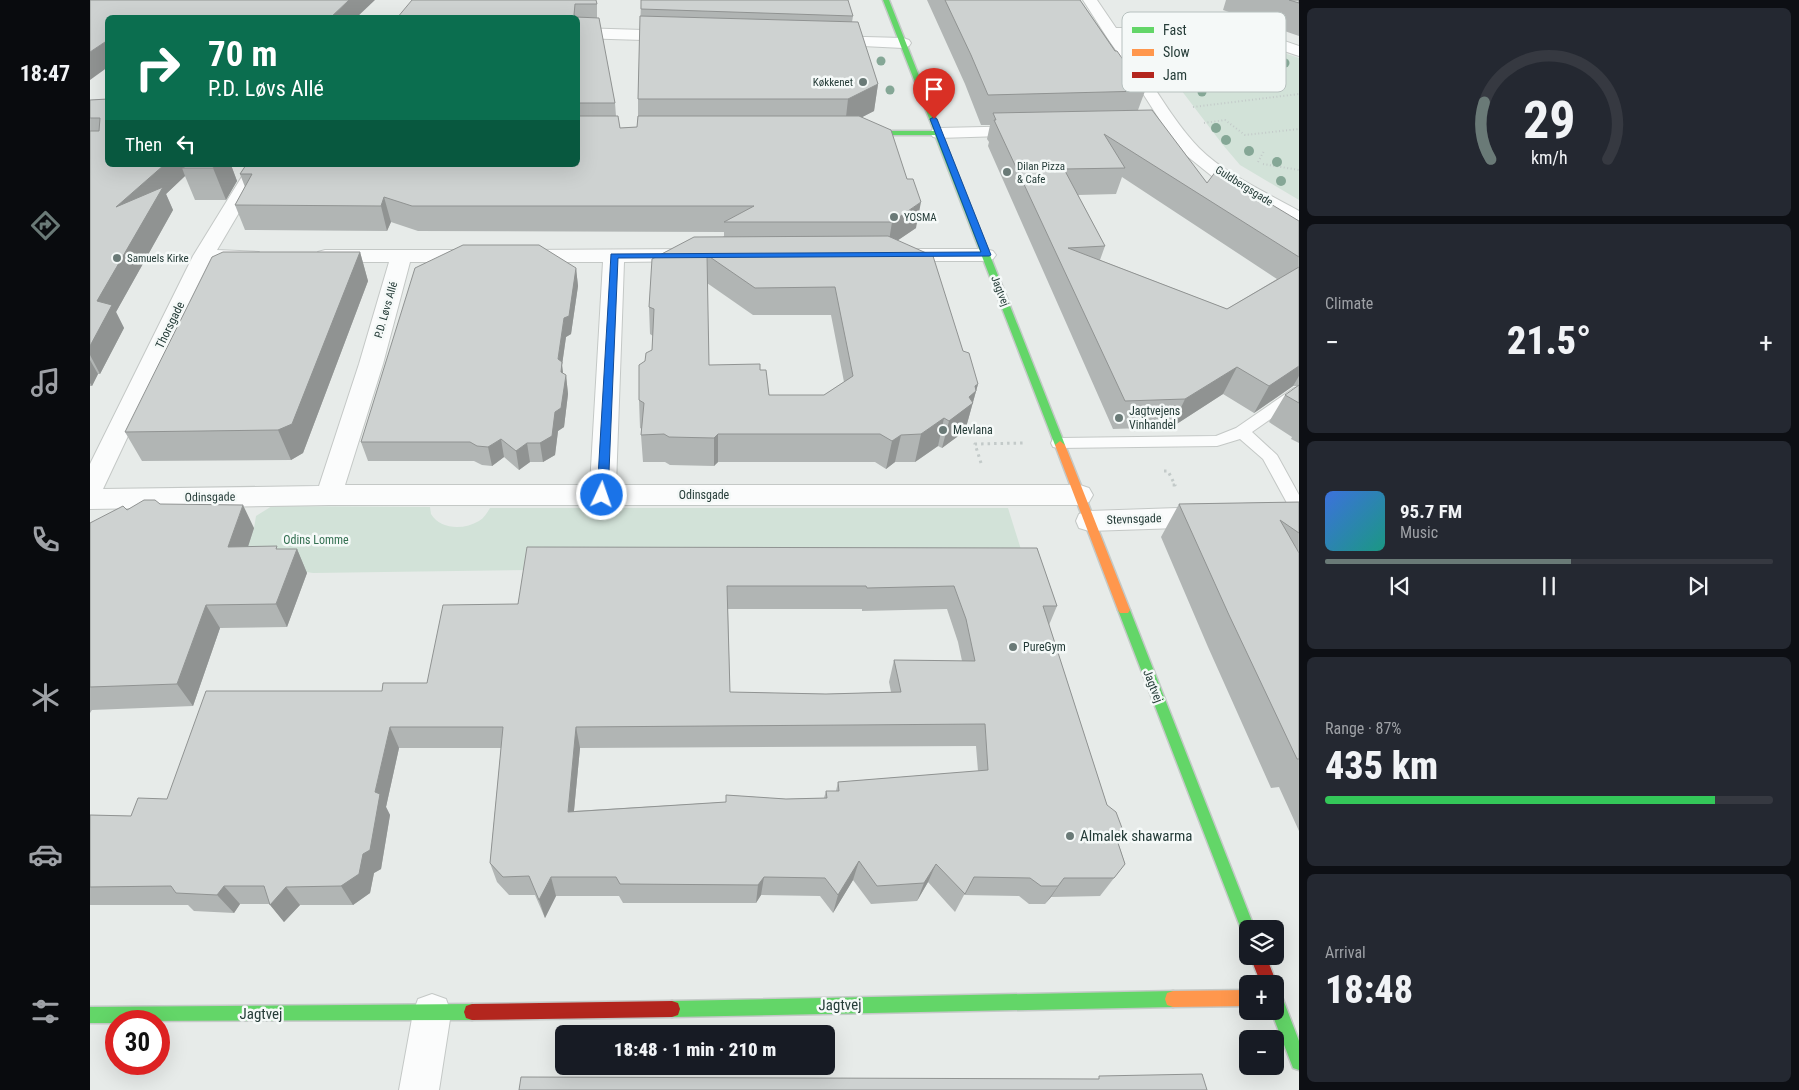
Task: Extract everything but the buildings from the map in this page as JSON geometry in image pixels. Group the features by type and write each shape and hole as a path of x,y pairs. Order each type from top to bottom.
{"street":[{"name":"Jagtvej","path":"886,0 1244,920"},
{"name":"Guldbergsgade","path":"1090,0 1122,51"},
{"path":"580,33 696,37"},
{"path":"1112,33 1122,33"},
{"path":"814,41 903,43"},
{"path":"1286,46 1299,51"},
{"name":"Guldbergsgade","path":"1145,92 1165,128 1193,152 1225,177 1299,219"},
{"path":"844,133 1039,131"},
{"name":"Thorsgade","path":"90,490 204,256 257,167"},
{"path":"602,495 614,255"},
{"path":"302,256 712,255"},
{"path":"869,255 986,255"},
{"path":"204,256 273,256"},
{"name":"P.D. Løvs Allé","path":"329,495 371,364 402,256"},
{"name":"Odinsgade","path":"90,499 329,495 1080,496"},
{"path":"1270,516 1299,515"},
{"name":"Stevnsgade","path":"1089,521 1232,517"},
{"name":"Jagtvej","path":"90,1015 432,1013 1239,998"},
{"path":"419,1090 432,1013"},
{"path":"1283,1020 1299,1062"}],"lane":[{"path":"1059,443 1217,441 1242,432 1299,392"},
{"path":"1242,432 1269,455 1299,510"}],"path":[{"path":"1165,128 1191,107 1299,94"},
{"path":"1165,128 1226,120 1245,135 1299,129"},
{"path":"1258,162 1264,150"},
{"path":"975,444 1059,443"},
{"path":"1159,470 1168,471 1175,485"}],"green space":[{"path":"1286,54 1299,58 1299,200 1240,165 1183,92 1286,92"},
{"name":"Odins Lomme","path":"272,506 430,507 431,514 435,519 447,526 453,527 467,526 479,521 490,508 1008,508 1028,572 531,570 313,573 288,569 240,571 256,516"}],"traffic: fast":[{"path":"886,0 1060,445"},
{"path":"855,133 939,133"},
{"path":"1124,610 1245,920"},
{"path":"672,1009 1173,999"},
{"path":"90,1015 472,1012"},
{"path":"1283,1020 1299,1062"}],"traffic: slow":[{"path":"1060,445 1124,610"},
{"path":"1173,999 1239,998"}],"traffic: jam":[{"path":"1262,965 1265,975"},
{"path":"472,1012 672,1009"}],"place":[{"name":"Køkkenet","path":"863,82"},
{"name":"Dilan Pizza & Cafe","path":"1007,172"},
{"name":"YOSMA","path":"894,217"},
{"name":"Samuels Kirke","path":"117,258"},
{"name":"Jagtvejens Vinhandel","path":"1119,418"},
{"name":"Mevlana","path":"943,430"},
{"name":"PureGym","path":"1013,647"},
{"name":"Almalek shawarma","path":"1070,836"}],"route":[{"path":"602,495 614,255 986,255 934,119"}]}
